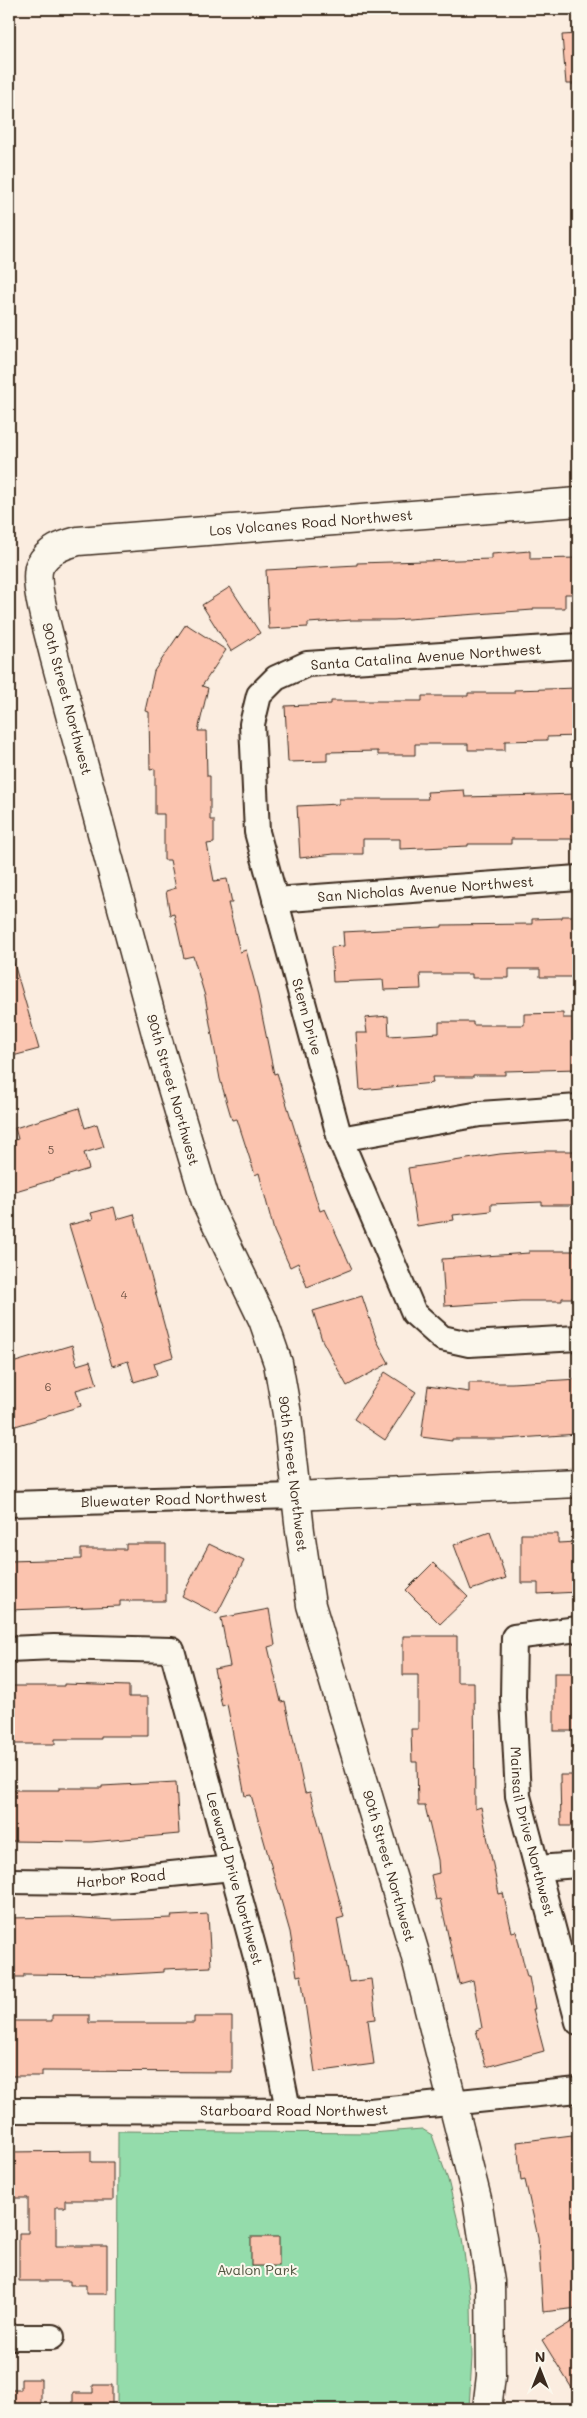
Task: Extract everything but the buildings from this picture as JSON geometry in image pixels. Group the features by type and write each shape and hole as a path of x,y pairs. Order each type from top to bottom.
{"street":[{"name":"Los Volcanes Road Northwest","path":"48,555 61,545 78,541 578,502"},
{"name":"90th Street Northwest","path":"48,555 39,566 39,592 54,655 158,1041 206,1202 263,1320 278,1363 287,1414 295,1496 312,1605 414,1950 477,2199 490,2282 490,2376 486,2409"},
{"name":"Santa Catalina Avenue Northwest","path":"276,678 307,664 578,646"},
{"name":"Stern Drive","path":"276,678 259,695 252,724 258,832 340,1138 414,1313 442,1338 469,1344 578,1338"},
{"name":"San Nicholas Avenue Northwest","path":"275,900 578,878"},
{"path":"340,1138 480,1114 578,1107"},
{"name":"Bluewater Road Northwest","path":"9,1504 295,1496 578,1483"},
{"name":"Mainsail Drive Northwest","path":"578,1629 514,1637 513,1697 518,1796 578,2022"},
{"name":"Leeward Drive Northwest","path":"9,1649 54,1646 172,1650 262,1979 288,2109"},
{"path":"538,1868 578,1865"},
{"name":"Harbor Road","path":"9,1881 90,1882 232,1868"},
{"name":"Starboard Road Northwest","path":"9,2110 288,2109 370,2111 578,2090"},
{"path":"9,2337 52,2337"}],"green space":[{"name":"Avalon Park","path":"422,2129 432,2135 448,2180 462,2238 471,2303 472,2357 469,2409 117,2409 118,2131 372,2133"}]}
